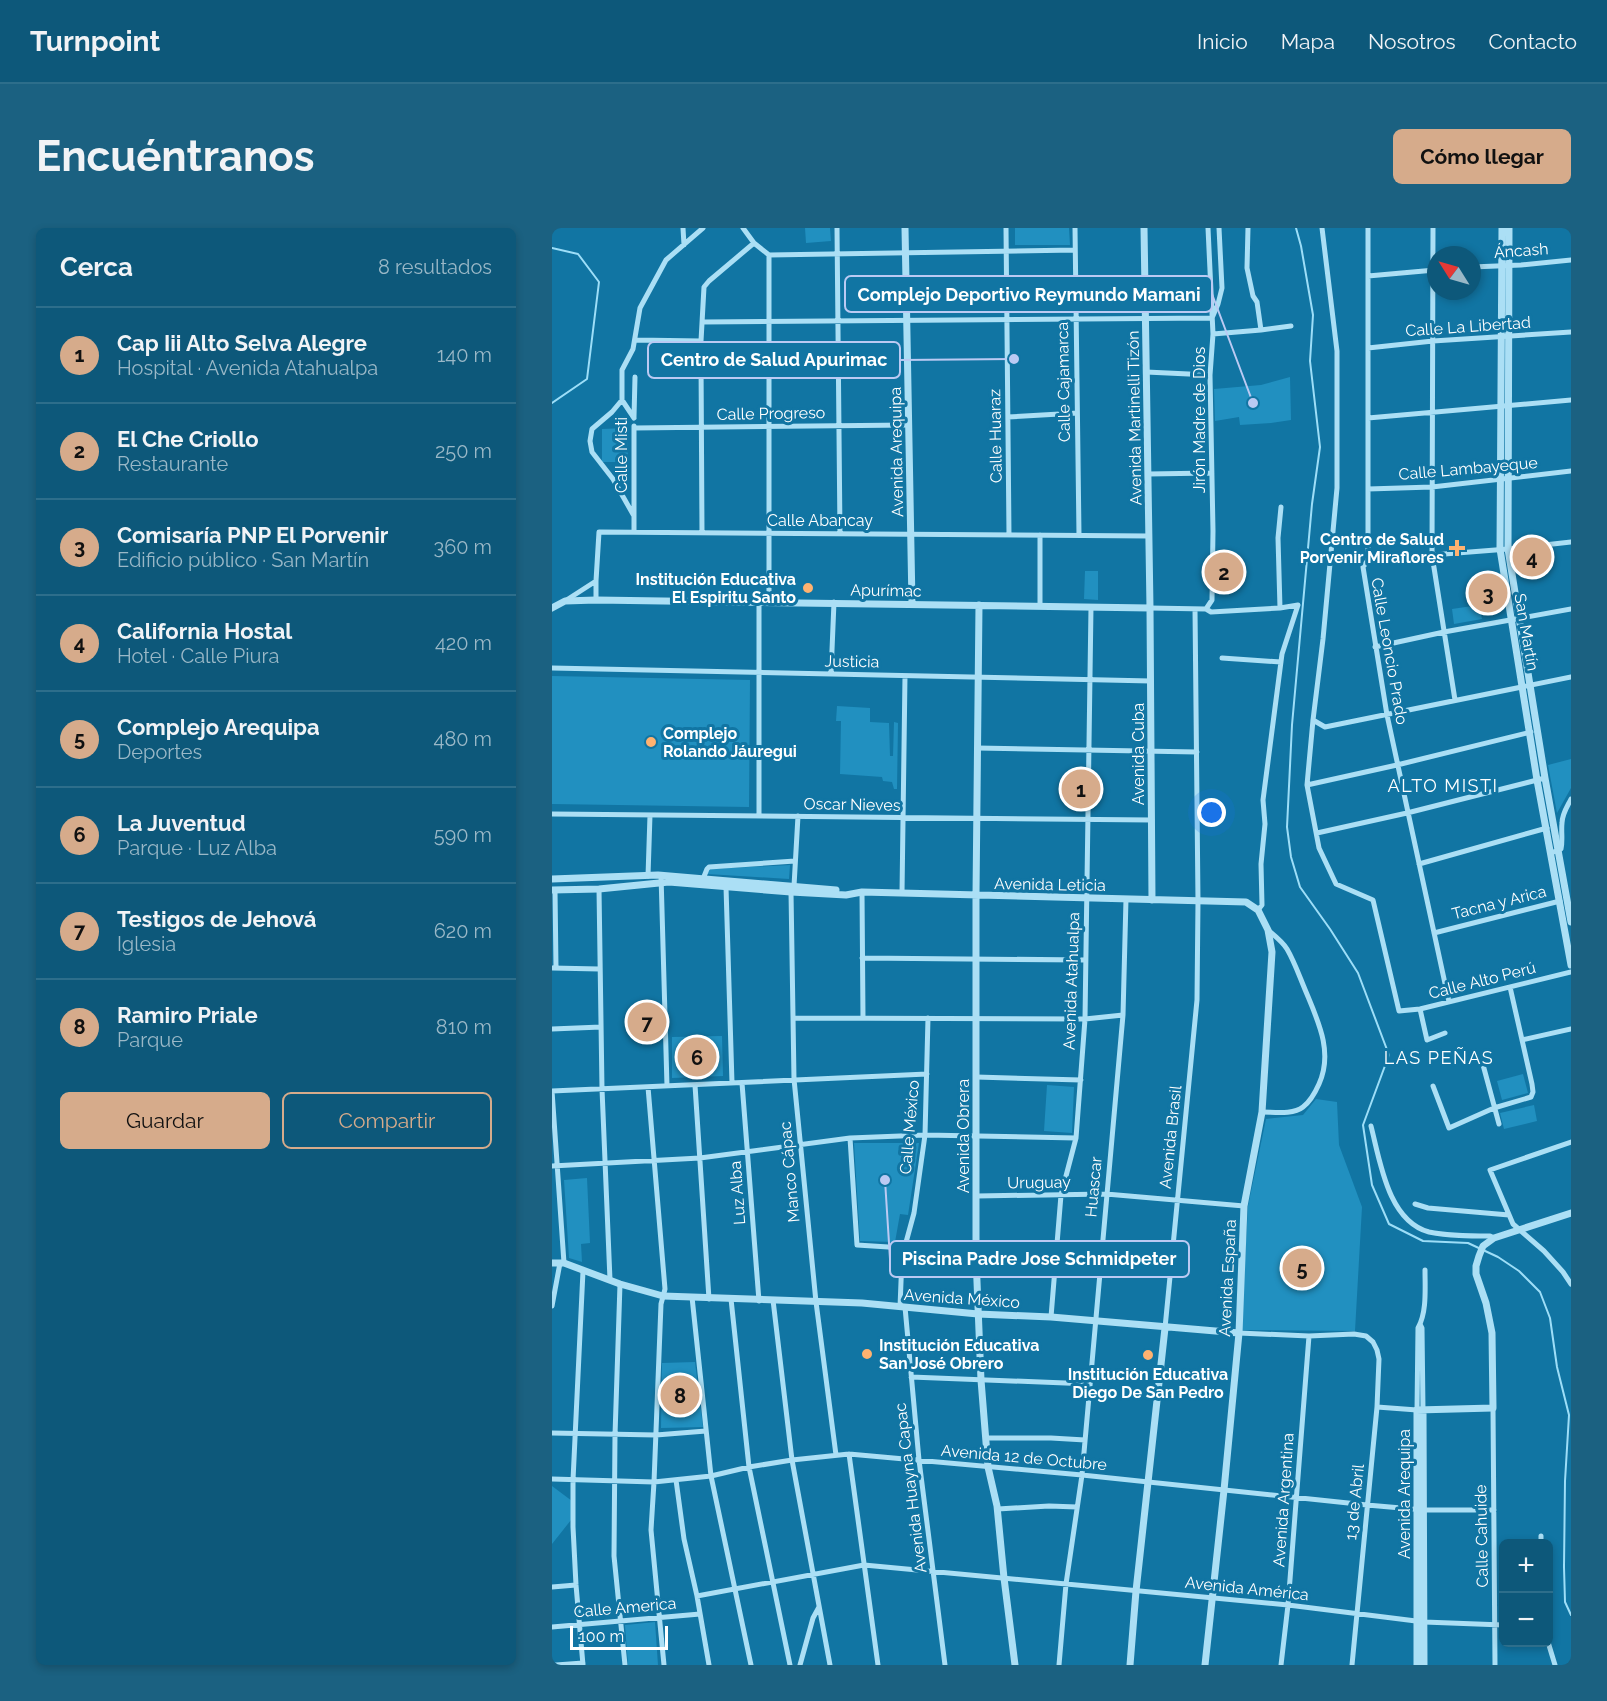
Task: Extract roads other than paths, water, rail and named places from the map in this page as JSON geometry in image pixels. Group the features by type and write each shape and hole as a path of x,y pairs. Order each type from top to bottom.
{"street":[{"path":"683,228 684,245"},
{"path":"634,418 622,400 622,370 636,340 640,308 666,260 703,228"},
{"path":"743,228 754,243 769,255 1075,250"},
{"path":"837,228 840,534"},
{"name":"Avenida Arequipa","path":"905,228 912,604"},
{"name":"Calle Huaraz","path":"1006,228 1009,535"},
{"name":"Calle Cajamarca","path":"1075,228 1079,535"},
{"name":"Avenida Martinelli Tizón","path":"1144,228 1150,608"},
{"name":"Jirón Madre de Dios","path":"1206,609 1212,600 1213,531 1210,375 1213,334 1208,228"},
{"path":"702,322 1212,318 1222,288 1219,228"},
{"path":"1248,228 1247,268 1253,296 1257,302 1261,330"},
{"path":"1322,228 1337,351 1337,488 1307,784 1317,833 1541,779"},
{"name":"Calle Leoncio Prado","path":"1368,228 1368,560 1363,567 1387,715 1449,1002"},
{"path":"1434,228 1434,246"},
{"name":"San Martín","path":"1502,228 1505,264 1504,549 1511,619 1538,730 1541,779"},
{"name":"San Martín","path":"1505,264 1509,228"},
{"path":"636,340 701,341 704,287 754,243"},
{"path":"769,255 770,601"},
{"name":"Áncash","path":"1481,266 1571,260"},
{"path":"1368,276 1427,271"},
{"path":"1434,300 1432,555 1455,700"},
{"path":"1213,334 1291,326"},
{"name":"Calle La Libertad","path":"1368,348 1433,341 1571,332"},
{"path":"701,359 702,533"},
{"path":"1146,372 1210,375"},
{"name":"Calle Misti","path":"634,377 634,532"},
{"path":"622,400 592,429 590,441 592,452 613,479 634,516"},
{"path":"1368,418 1571,400"},
{"path":"1008,417 1077,413"},
{"name":"Calle Progreso","path":"634,428 909,425"},
{"name":"Calle Lambayeque","path":"1368,489 1432,487 1571,471"},
{"path":"1148,474 1212,473"},
{"path":"1258,910 1262,904 1261,864 1265,824 1263,800 1282,654 1298,605 1280,608 1278,538 1281,507"},
{"name":"Calle Abancay","path":"596,581 599,532 1149,536"},
{"path":"1040,535 1040,606"},
{"path":"1368,560 1571,542"},
{"name":"San Martín","path":"1504,549 1519,618 1529,733 1571,922"},
{"path":"596,581 596,600"},
{"path":"552,608 596,581"},
{"name":"Apurímac","path":"565,601 834,602 1206,609 1211,612 1280,608"},
{"path":"759,601 759,816"},
{"path":"831,674 834,602"},
{"name":"Avenida Obrera","path":"979,605 976,1257 981,1380 988,1467 998,1509 1015,1665"},
{"name":"Avenida Atahualpa","path":"1051,1317 1060,1195 1076,1138 1085,1019 1091,607"},
{"name":"Avenida Cuba","path":"1150,608 1152,900"},
{"name":"Avenida Brasil","path":"1130,1665 1197,1000 1195,609"},
{"path":"1375,647 1571,609"},
{"path":"1222,658 1281,662"},
{"name":"Justicia","path":"552,668 1151,681"},
{"path":"902,893 905,676"},
{"path":"1313,720 1325,727 1571,677"},
{"path":"1307,784 1397,765 1538,730"},
{"path":"977,748 1197,752"},
{"path":"1555,852 1562,846 1564,812 1571,799"},
{"name":"Oscar Nieves","path":"552,814 1152,820"},
{"path":"648,884 650,815"},
{"name":"Manco Cápac","path":"798,816 793,889 794,1079 816,1302 836,1455"},
{"path":"1419,864 1550,828"},
{"name":"Calle Alto Perú","path":"1317,833 1319,848 1336,884 1373,900 1399,1011 1420,1009 1571,972"},
{"path":"703,879 710,867 795,861"},
{"name":"Avenida Leticia","path":"552,879 648,875 661,879 726,887 793,889"},
{"path":"661,879 667,1086"},
{"name":"Avenida Leticia","path":"554,890 599,889 648,884 661,879 703,879 846,895 862,892 1246,902"},
{"path":"726,887 732,1083"},
{"path":"599,889 602,1089 610,1280"},
{"path":"554,890 554,968 599,969"},
{"path":"862,892 863,1018"},
{"name":"Huascar","path":"1066,1584 1082,1475 1123,1015 1126,899"},
{"name":"San Martín","path":"1566,900 1571,965"},
{"name":"Tacna y Arica","path":"1434,933 1566,900"},
{"name":"Avenida España","path":"1205,1665 1239,1334 1244,1206 1262,1112 1272,951 1268,930 1258,910 1246,902"},
{"path":"1262,1112 1293,1111 1302,1108 1312,1097 1324,1070 1325,1052 1324,1037 1319,1023 1287,947 1268,930"},
{"path":"1272,951 1287,947"},
{"path":"862,958 1086,960"},
{"path":"1433,1086 1449,1128 1494,1108 1531,1097 1533,1092 1510,987"},
{"path":"1420,1009 1426,1040 1445,1033"},
{"path":"793,1018 1085,1019 1123,1015"},
{"name":"Calle México","path":"903,1307 902,1257 914,1213 925,1135 928,1018"},
{"path":"552,1029 601,1027"},
{"path":"1522,1040 1571,1029"},
{"path":"1482,1061 1499,1124"},
{"path":"552,1305 562,1263 552,1091 927,1074"},
{"path":"976,1077 1080,1080"},
{"name":"Luz Alba","path":"742,1083 759,1301"},
{"path":"695,1085 709,1299"},
{"path":"648,1087 665,1289 661,1305 651,1530 664,1665"},
{"path":"1371,1126 1390,1195 1413,1225 1428,1231 1494,1238"},
{"path":"555,1166 700,1158 850,1138 925,1135 1076,1138"},
{"path":"850,1138 857,1245 904,1248"},
{"path":"1571,1143 1490,1170 1517,1230 1544,1251 1571,1284"},
{"name":"Uruguay","path":"977,1196 1106,1194 1244,1206"},
{"path":"1415,1204 1428,1208 1509,1215"},
{"path":"1377,1407 1420,1410 1493,1408 1492,1333 1486,1303 1476,1274 1476,1266 1483,1246 1494,1238 1571,1213"},
{"path":"552,1216 561,1216"},
{"path":"902,1257 1056,1257"},
{"name":"Avenida México","path":"552,1263 562,1263 620,1284 663,1296 862,1303 1239,1334 1309,1336 1354,1334 1366,1336 1373,1342"},
{"name":"Avenida Arequipa","path":"1417,1665 1420,1622 1421,1509 1422,1328 1420,1324 1424,1302 1425,1270"},
{"path":"556,1665 583,1664 576,1586 573,1480 583,1271"},
{"path":"620,1284 614,1556 625,1665"},
{"path":"693,1298 711,1476 751,1665"},
{"path":"731,1299 749,1467 790,1665"},
{"path":"773,1300 792,1460 830,1665"},
{"name":"Avenida Huayna Capac","path":"903,1307 919,1460 945,1665"},
{"name":"Avenida Argentina","path":"1281,1665 1288,1605 1309,1336"},
{"name":"13 de Abril","path":"1352,1665 1377,1407 1379,1359 1373,1342"},
{"path":"911,1377 1090,1384"},
{"name":"Calle Cahuide","path":"1493,1408 1495,1665"},
{"path":"552,1433 656,1435 706,1431"},
{"path":"986,1438 1085,1440"},
{"path":"849,1454 878,1665"},
{"name":"Avenida 12 de Octubre","path":"552,1479 654,1482 711,1476 792,1460 849,1454 1082,1475 1367,1505 1421,1509 1494,1510"},
{"path":"676,1480 684,1539 709,1665"},
{"path":"998,1509 1077,1507"},
{"name":"Avenida América","path":"697,1596 864,1565 1288,1605 1420,1622 1499,1626"},
{"path":"1059,1665 1066,1584"},
{"path":"552,1587 576,1586"},
{"path":"800,1665 813,1618 820,1606"},
{"name":"Calle America","path":"552,1627 700,1614"},
{"name":"Avenida Arequipa","path":"1420,1622 1424,1665"},
{"path":"1549,1647 1554,1665"}],"waterway":[{"path":"1296,228 1313,315 1310,361 1320,447 1312,504 1292,725 1287,827 1291,857 1300,887 1358,973 1389,1055 1363,1125 1372,1185 1389,1224 1423,1241 1468,1243 1498,1257 1519,1271 1540,1292 1550,1318 1557,1367 1569,1415 1565,1481 1564,1567 1565,1602 1571,1615"},
{"path":"552,248 578,254 599,282 587,379 552,403"}],"place":[{"name":"Centro de Salud Apurimac","path":"1014,359"},
{"name":"Complejo Deportivo Reymundo Mamani","path":"1253,403"},
{"name":"Centro de Salud Porvenir Miraflores","path":"1457,548"},
{"name":"California Hostal","path":"1532,557"},
{"name":"El Che Criollo","path":"1224,572"},
{"name":"Institución Educativa El Espiritu Santo","path":"808,588"},
{"name":"Comisaría PNP El Porvenir","path":"1488,593"},
{"name":"Complejo Rolando Jáuregui","path":"651,742"},
{"name":"Cap Iii Alto Selva Alegre","path":"1081,789"},
{"name":"Testigos de Jehová","path":"647,1022"},
{"name":"La Juventud","path":"697,1057"},
{"name":"Piscina Padre Jose Schmidpeter","path":"885,1180"},
{"name":"Complejo Arequipa","path":"1302,1268"},
{"name":"Institución Educativa San José Obrero","path":"867,1354"},
{"name":"Institución Educativa Diego De San Pedro","path":"1148,1355"},
{"name":"Ramiro Priale","path":"680,1395"}],"district":[{"name":"ALTO MISTI","path":"1443,786"},
{"name":"LAS PEÑAS","path":"1439,1058"}]}
